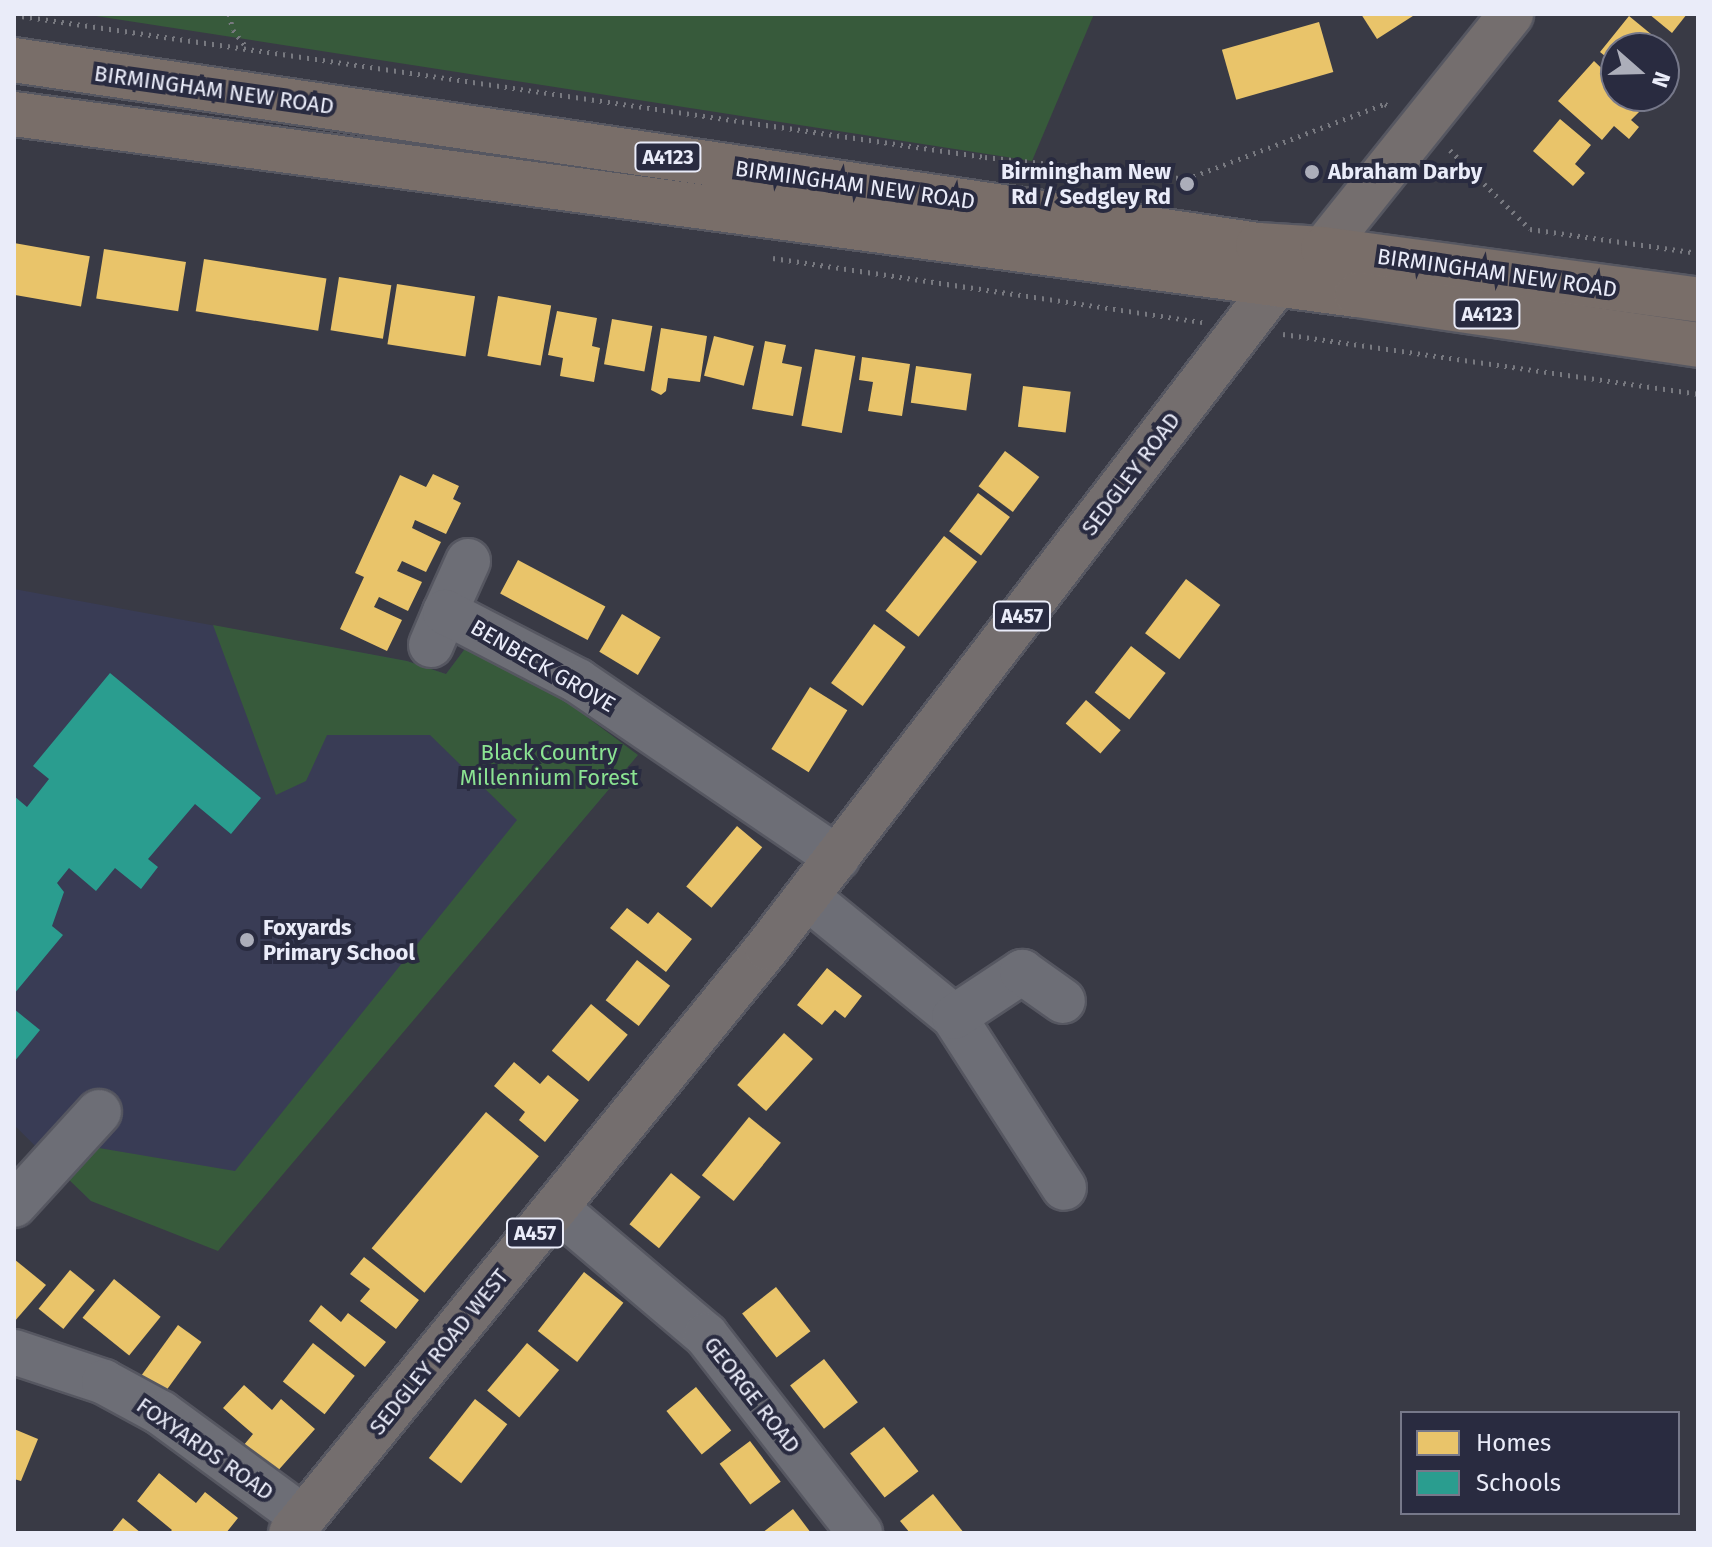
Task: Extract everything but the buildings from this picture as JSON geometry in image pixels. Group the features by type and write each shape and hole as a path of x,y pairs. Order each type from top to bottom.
{"highway":[{"name":"BIRMINGHAM NEW ROAD","path":"14,60 1258,245 1323,249 1698,300"},
{"name":"BIRMINGHAM NEW ROAD","path":"14,114 1698,345"}],"main road":[{"name":"SEDGLEY ROAD","path":"767,948 1276,285 1323,249 1511,14"},
{"name":"SEDGLEY ROAD WEST","path":"298,1526 767,948"}],"street":[{"name":"BENBECK GROVE","path":"468,561 438,628 578,681 837,858"},
{"path":"807,897 954,1017 1064,1188"},
{"path":"954,1017 1022,972 1063,1001"},
{"path":"14,1205 99,1112"},
{"name":"GEORGE ROAD","path":"556,1208 706,1335 860,1533"},
{"name":"FOXYARDS ROAD","path":"14,1352 104,1382 161,1413 298,1526"}],"path":[{"path":"229,14 233,30 248,49"},
{"path":"14,15 985,157 1186,179 1385,104 1422,125 1530,229 1698,253"},
{"path":"770,257 1698,394"}],"shaded area":[{"name":"Foxyards Primary School","path":"14,589 407,661 446,674 467,646 638,755 281,1175 91,1201 14,1125"}],"green space":[{"path":"83,14 1094,14 1032,161"},
{"name":"Black Country Millennium Forest","path":"213,625 407,661 446,674 467,646 559,696 638,755 218,1251 91,1201 64,1175 93,1147 235,1171 517,820 430,735 327,735 306,781 276,795"}],"place":[{"name":"Abraham Darby","path":"1312,172"},
{"name":"Birmingham New Rd / Sedgley Rd","path":"1187,184"},
{"name":"Foxyards Primary School","path":"247,940"}]}
